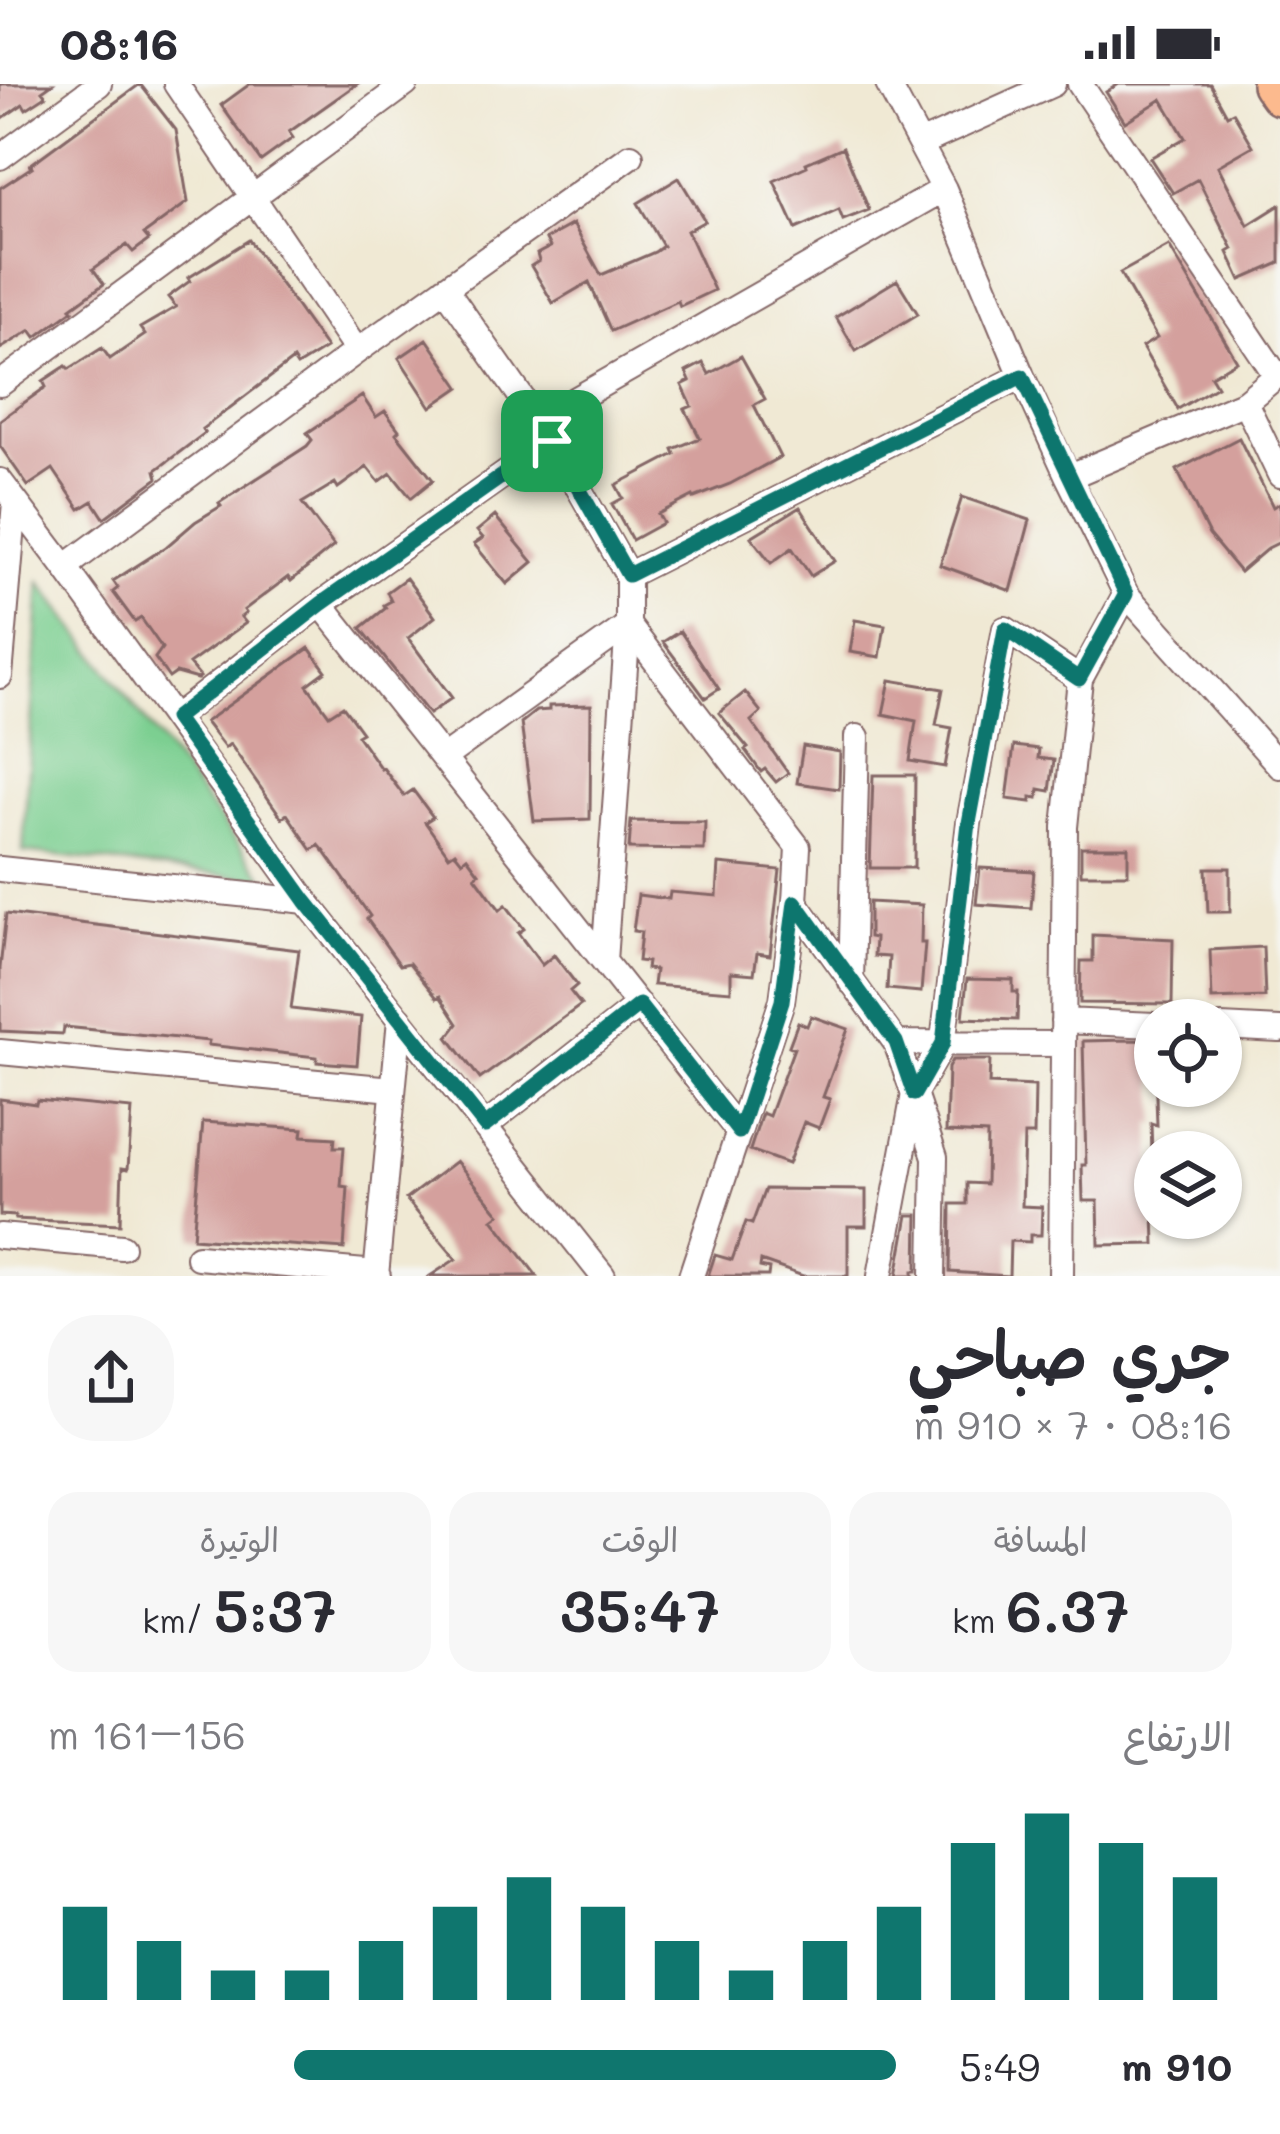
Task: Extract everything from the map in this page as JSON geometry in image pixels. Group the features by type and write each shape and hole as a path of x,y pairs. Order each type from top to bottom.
{"highway":[{"path":"1272,84 1280,95"}],"street":[{"path":"0,157 99,84"},
{"path":"176,84 357,351"},
{"path":"0,384 406,84"},
{"path":"888,84 944,189 1022,376 1126,594 1270,739 1280,766"},
{"path":"920,145 1053,84"},
{"path":"1068,477 1244,402 1278,374 1080,84"},
{"path":"65,567 631,156"},
{"path":"175,718 545,431 944,189"},
{"path":"445,288 545,431 628,575 604,961"},
{"path":"628,575 1022,376"},
{"path":"1244,402 1280,475"},
{"path":"8,491 306,901 603,1276"},
{"path":"0,676 8,491"},
{"path":"1061,1276 1065,827 1079,679 1126,594"},
{"path":"321,604 739,1132"},
{"path":"443,758 628,625"},
{"path":"628,625 798,847 782,1001 691,1276"},
{"path":"880,1276 914,1094 943,1043 969,823 1005,629 1079,679"},
{"path":"851,982 857,737"},
{"path":"0,869 306,901"},
{"path":"795,902 896,1042 935,1157 933,1276"},
{"path":"485,1126 639,1005"},
{"path":"198,1257 377,1275 400,1019"},
{"path":"896,1042 943,1043 1134,1026"},
{"path":"1242,1028 1280,1030"},
{"path":"0,1052 393,1089"},
{"path":"0,1236 122,1247"}],"green space":[{"path":"40,582 266,880 23,852"}],"building":[{"path":"0,84 52,84 42,91 46,96 0,120"},
{"path":"140,84 176,130 188,202 144,234 149,240 133,252 127,245 93,269 104,284 73,310 36,337 31,330 0,349 0,188"},
{"path":"250,84 357,84 289,132 293,138 261,161 221,105"},
{"path":"1119,84 1210,84 1227,115 1233,112 1253,146 1218,166 1248,225 1280,205 1280,263 1241,280 1228,252 1233,249 1198,179 1173,193 1150,158 1185,138 1162,99 1125,122 1106,92"},
{"path":"843,147 869,210 843,220 839,210 796,229 774,181"},
{"path":"679,178 705,221 687,231 714,290 611,331 589,282 553,303 531,266 539,261 537,254 550,247 546,239 573,224 601,275 655,252 663,246 638,203"},
{"path":"249,240 326,348 297,366 293,360 202,429 205,433 156,470 158,478 104,518 93,501 80,509 53,469 28,486 0,446 0,420 66,366 69,369 102,348 110,359 145,335 140,328 176,307 168,297 188,278"},
{"path":"1169,246 1237,361 1211,376 1217,386 1178,409 1142,347 1157,338 1120,273"},
{"path":"897,280 918,314 856,351 836,317"},
{"path":"427,339 460,387 431,407 399,358"},
{"path":"741,356 765,399 754,405 780,457 658,514 663,523 632,540 612,504 623,498 616,485 700,438 685,409 692,406 682,385 690,381 686,372 703,363 709,374"},
{"path":"362,396 376,417 385,411 433,480 411,498 391,473 379,482 367,467 338,488 335,483 302,503 334,546 291,581 288,577 244,610 241,617 246,623 189,664 200,677 176,673 169,678 155,658 162,648 141,618 135,622 113,592 118,588 113,581 307,446 312,440 307,433"},
{"path":"1239,438 1273,507 1280,503 1280,542 1240,572 1209,535 1177,470"},
{"path":"962,497 1030,520 1011,591 940,565"},
{"path":"800,507 835,561 811,576 792,548 771,563 751,537"},
{"path":"495,516 533,562 507,584 474,544 483,538 477,531"},
{"path":"406,578 435,617 408,638 452,698 429,714 361,628 386,608 391,601 387,592"},
{"path":"855,620 885,625 880,657 850,652"},
{"path":"680,631 719,689 705,698 663,642"},
{"path":"309,648 326,671 307,685 329,715 343,706 381,769 404,796 413,790 433,817 425,822 449,856 455,852 462,861 467,857 500,910 506,905 524,929 518,933 542,965 554,955 577,985 570,991 581,1005 480,1079 448,1037 458,1024 440,996 409,963 400,965 325,852 319,845 312,850 287,814 282,818 230,744 225,748 205,722"},
{"path":"890,680 943,689 936,725 952,728 945,767 910,761 916,721 883,714"},
{"path":"745,692 761,712 751,721 788,773 776,782 765,769 761,772 719,713"},
{"path":"591,705 590,819 534,821 521,723 549,706"},
{"path":"803,746 840,752 839,789 797,783"},
{"path":"1014,746 1039,749 1038,758 1054,760 1050,791 1039,789 1038,798 1031,797 1031,802 1007,799"},
{"path":"873,775 915,775 914,868 870,868"},
{"path":"631,821 705,822 704,850 629,849"},
{"path":"1081,847 1128,847 1128,874 1081,874"},
{"path":"719,864 780,870 770,955 757,953 754,974 731,972 731,991 653,985 655,970 638,961 641,932 633,931 638,895 669,899 670,892 717,896"},
{"path":"980,868 1034,871 1031,908 976,904"},
{"path":"1206,868 1230,868 1230,912 1208,912"},
{"path":"869,902 922,905 921,992 887,989 889,957 874,956"},
{"path":"6,914 299,950 291,1009 361,1017 357,1065 208,1045 209,1041 64,1027 63,1034 0,1031"},
{"path":"1093,935 1173,939 1172,999 1080,1003 1081,961 1093,961"},
{"path":"1263,947 1265,997 1212,999 1210,950"},
{"path":"967,979 1013,980 1013,992 1018,992 1017,1020 963,1018"},
{"path":"811,1016 848,1029 823,1097 830,1099 819,1128 804,1122 788,1164 750,1150 762,1113 769,1116 794,1048 789,1046 798,1022 807,1026"},
{"path":"1134,1040 1134,1107 1156,1107 1157,1125 1151,1123 1151,1131 1134,1131 1134,1239 1155,1239 1155,1244 1099,1245 1098,1201 1083,1201 1083,1041"},
{"path":"952,1060 990,1060 989,1084 1035,1086 1034,1135 1024,1135 1022,1206 1042,1207 1041,1235 1030,1235 1030,1242 1010,1241 1009,1276 950,1272 951,1204 967,1204 967,1183 986,1184 987,1134 946,1132"},
{"path":"0,1099 132,1109 128,1169 122,1168 120,1224 0,1215"},
{"path":"203,1122 303,1129 302,1136 335,1138 334,1147 344,1147 341,1186 348,1187 344,1249 193,1238"},
{"path":"456,1161 500,1214 493,1219 537,1276 430,1276 456,1259 406,1199"},
{"path":"765,1189 866,1190 866,1226 848,1226 848,1276 803,1276 761,1261 760,1267 769,1269 768,1276 708,1276 715,1255 732,1260"},
{"path":"908,1215 918,1215 917,1271 913,1276 897,1276"}],"route":[{"path":"1022,376 1126,594 1079,679 1005,629 969,823 943,1043 914,1094 896,1042 795,902 782,1001 739,1132 639,1005 485,1126 306,901 175,718 321,604 552,441 628,575 1022,376"}]}
